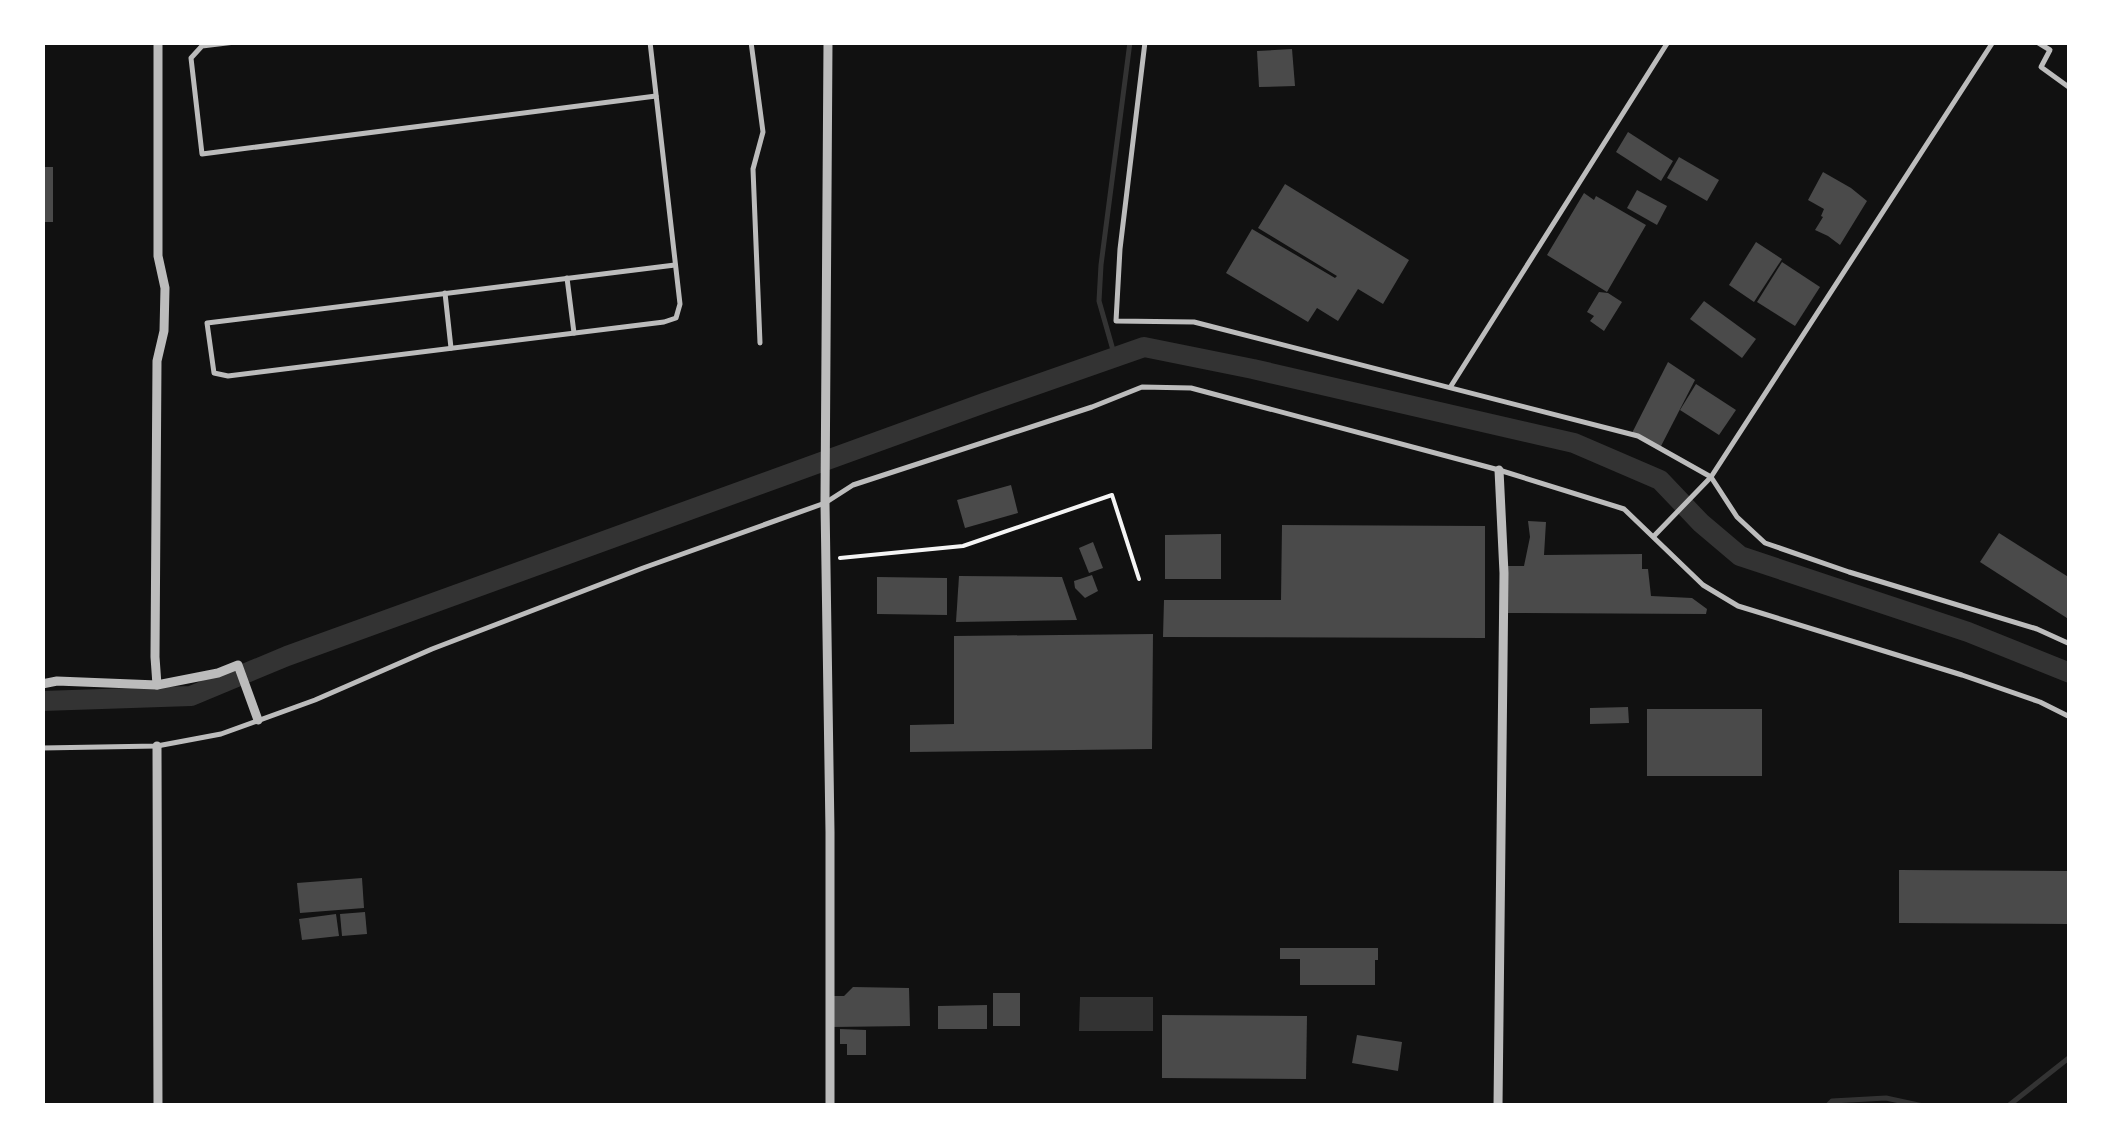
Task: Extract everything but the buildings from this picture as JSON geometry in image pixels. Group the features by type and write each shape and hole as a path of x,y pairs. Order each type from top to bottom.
{"street":[{"path":"157,685 157,361 164,331 166,288 158,256 158,42"},
{"path":"828,42 825,503 830,1106"},
{"path":"1498,1106 1504,573 1499,470"},
{"path":"42,684 157,685 238,665 258,720"},
{"path":"157,746 158,1106"}],"lane":[{"path":"235,42 202,46 191,58 202,154 656,96"},
{"path":"650,42 680,304 676,318 228,376 214,373 206,323 675,265"},
{"path":"751,42 763,132 753,169 760,342"},
{"path":"1145,42 1120,249 1116,321 1194,322 1638,436 1711,477 1737,518 1766,543 2037,629 2070,644"},
{"path":"1450,388 1668,42"},
{"path":"1654,536 1711,477 1993,42"},
{"path":"2036,42 2050,50 2040,67 2070,88"},
{"path":"567,278 574,333"},
{"path":"444,293 450,348"},
{"path":"42,748 157,746 221,734 315,700 432,648 825,503 853,485 1142,388 1191,388 1499,470 1624,509 1703,585 1738,606 1962,675 2040,702 2070,717"}],"path":[{"path":"826,559 963,546 1112,495 1139,580"}],"shaded area":[{"path":"1080,997 1153,997 1153,1031 1079,1031"}],"waterway":[{"path":"1115,357 1099,301 1130,42"},
{"path":"42,701 191,696 287,656 1144,347 1574,443 1660,480 1740,556 1968,632 2070,673"},
{"path":"2008,1106 2070,1057"},
{"path":"1827,1106 1832,1101 1886,1098 1923,1106"}]}
